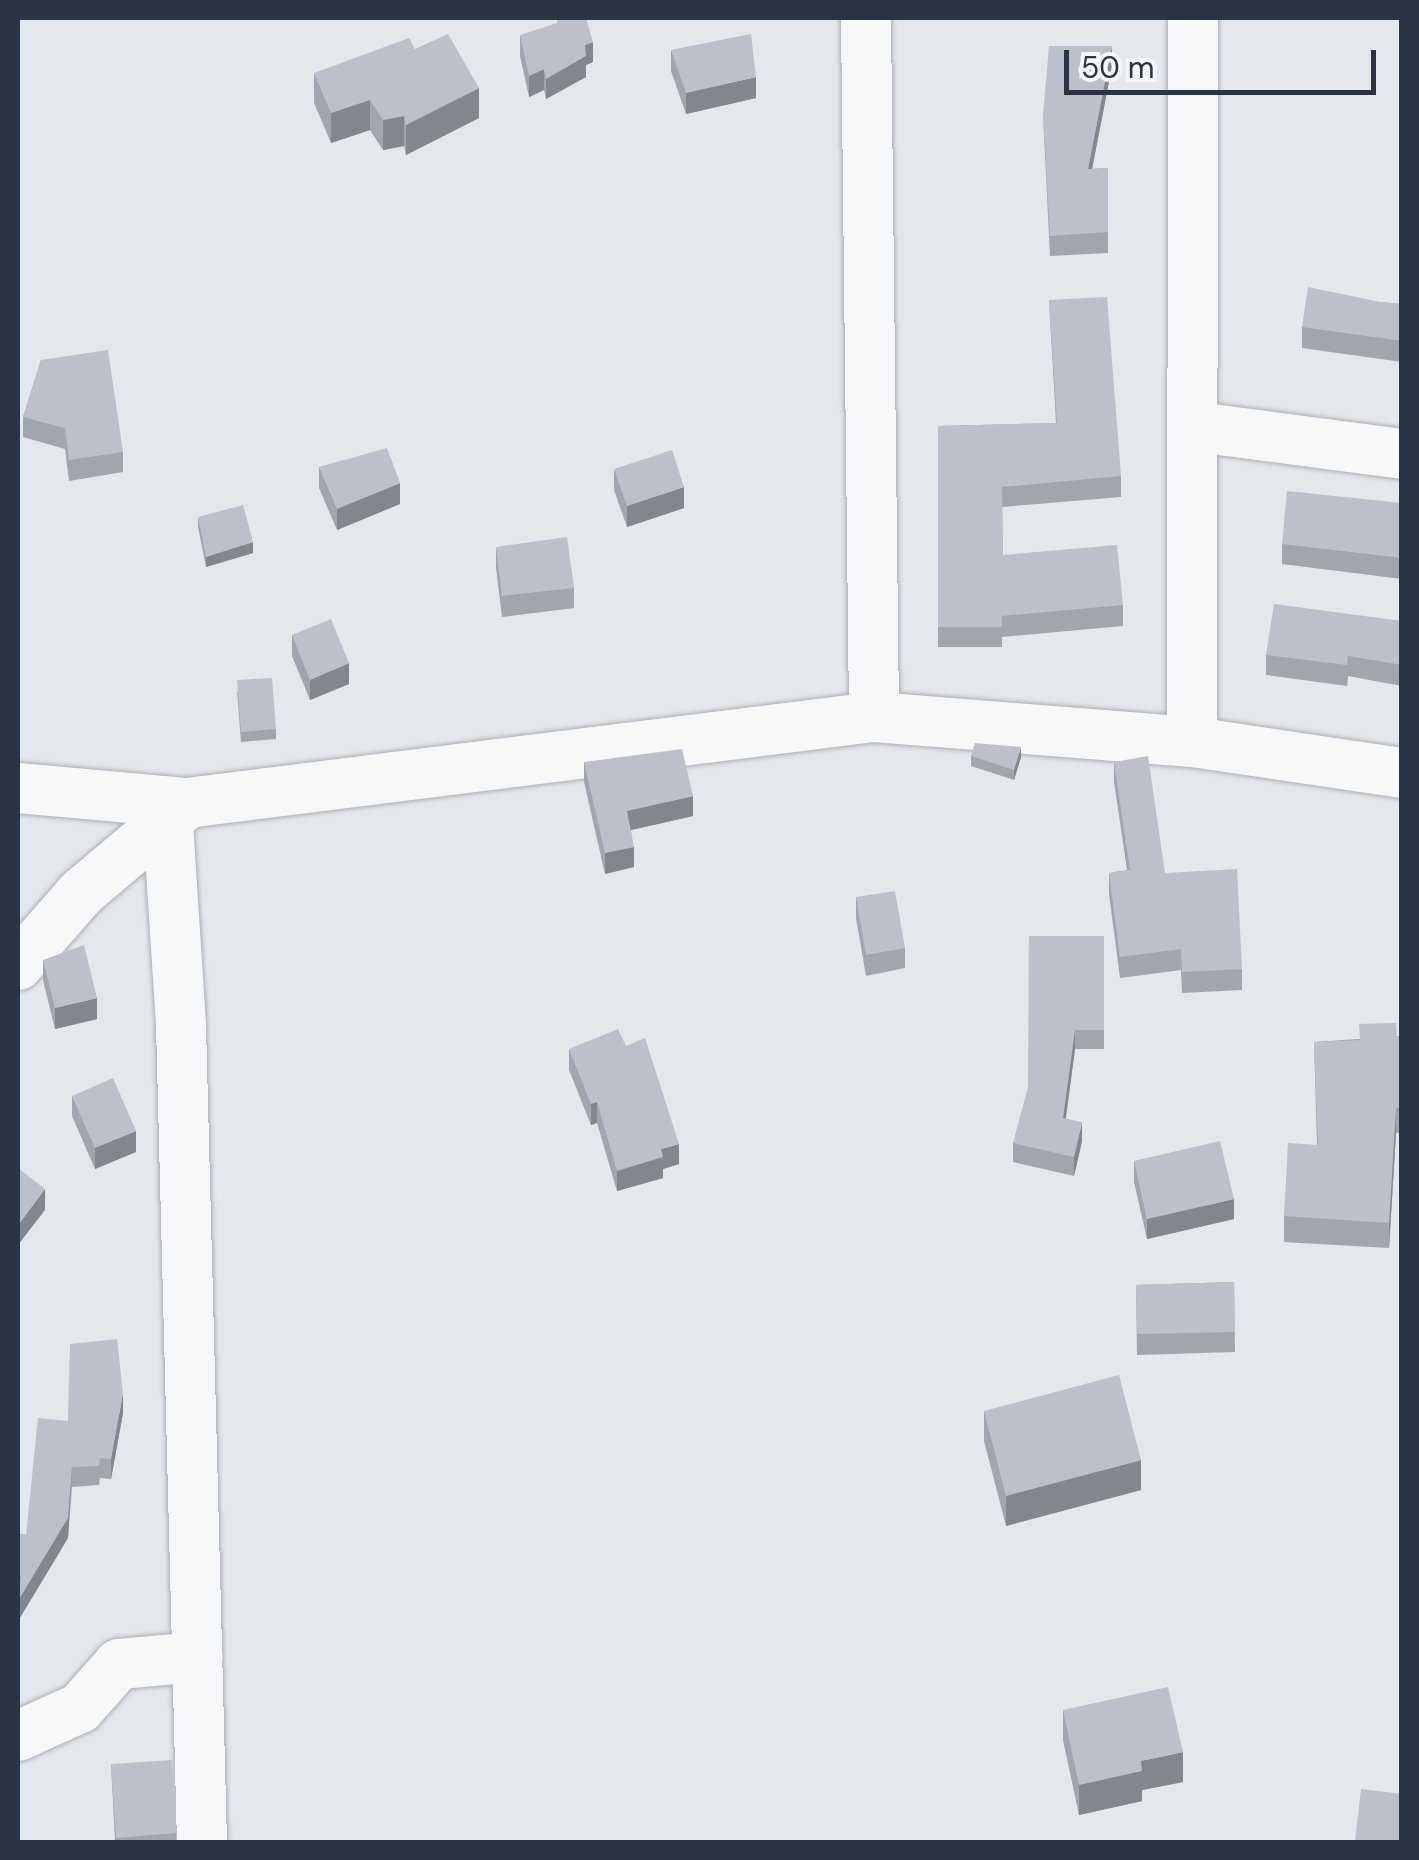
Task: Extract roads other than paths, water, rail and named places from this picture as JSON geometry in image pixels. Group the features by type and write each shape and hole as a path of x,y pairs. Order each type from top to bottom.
{"street":[{"path":"866,18 874,717"},
{"path":"1192,742 1197,428 1193,18"},
{"path":"1197,428 1402,454"},
{"path":"18,788 177,813 874,717 1192,742 1402,773"},
{"path":"18,964 82,892 177,813"},
{"path":"177,813 202,1842"},
{"path":"18,1736 80,1708 119,1664 198,1657"}]}
